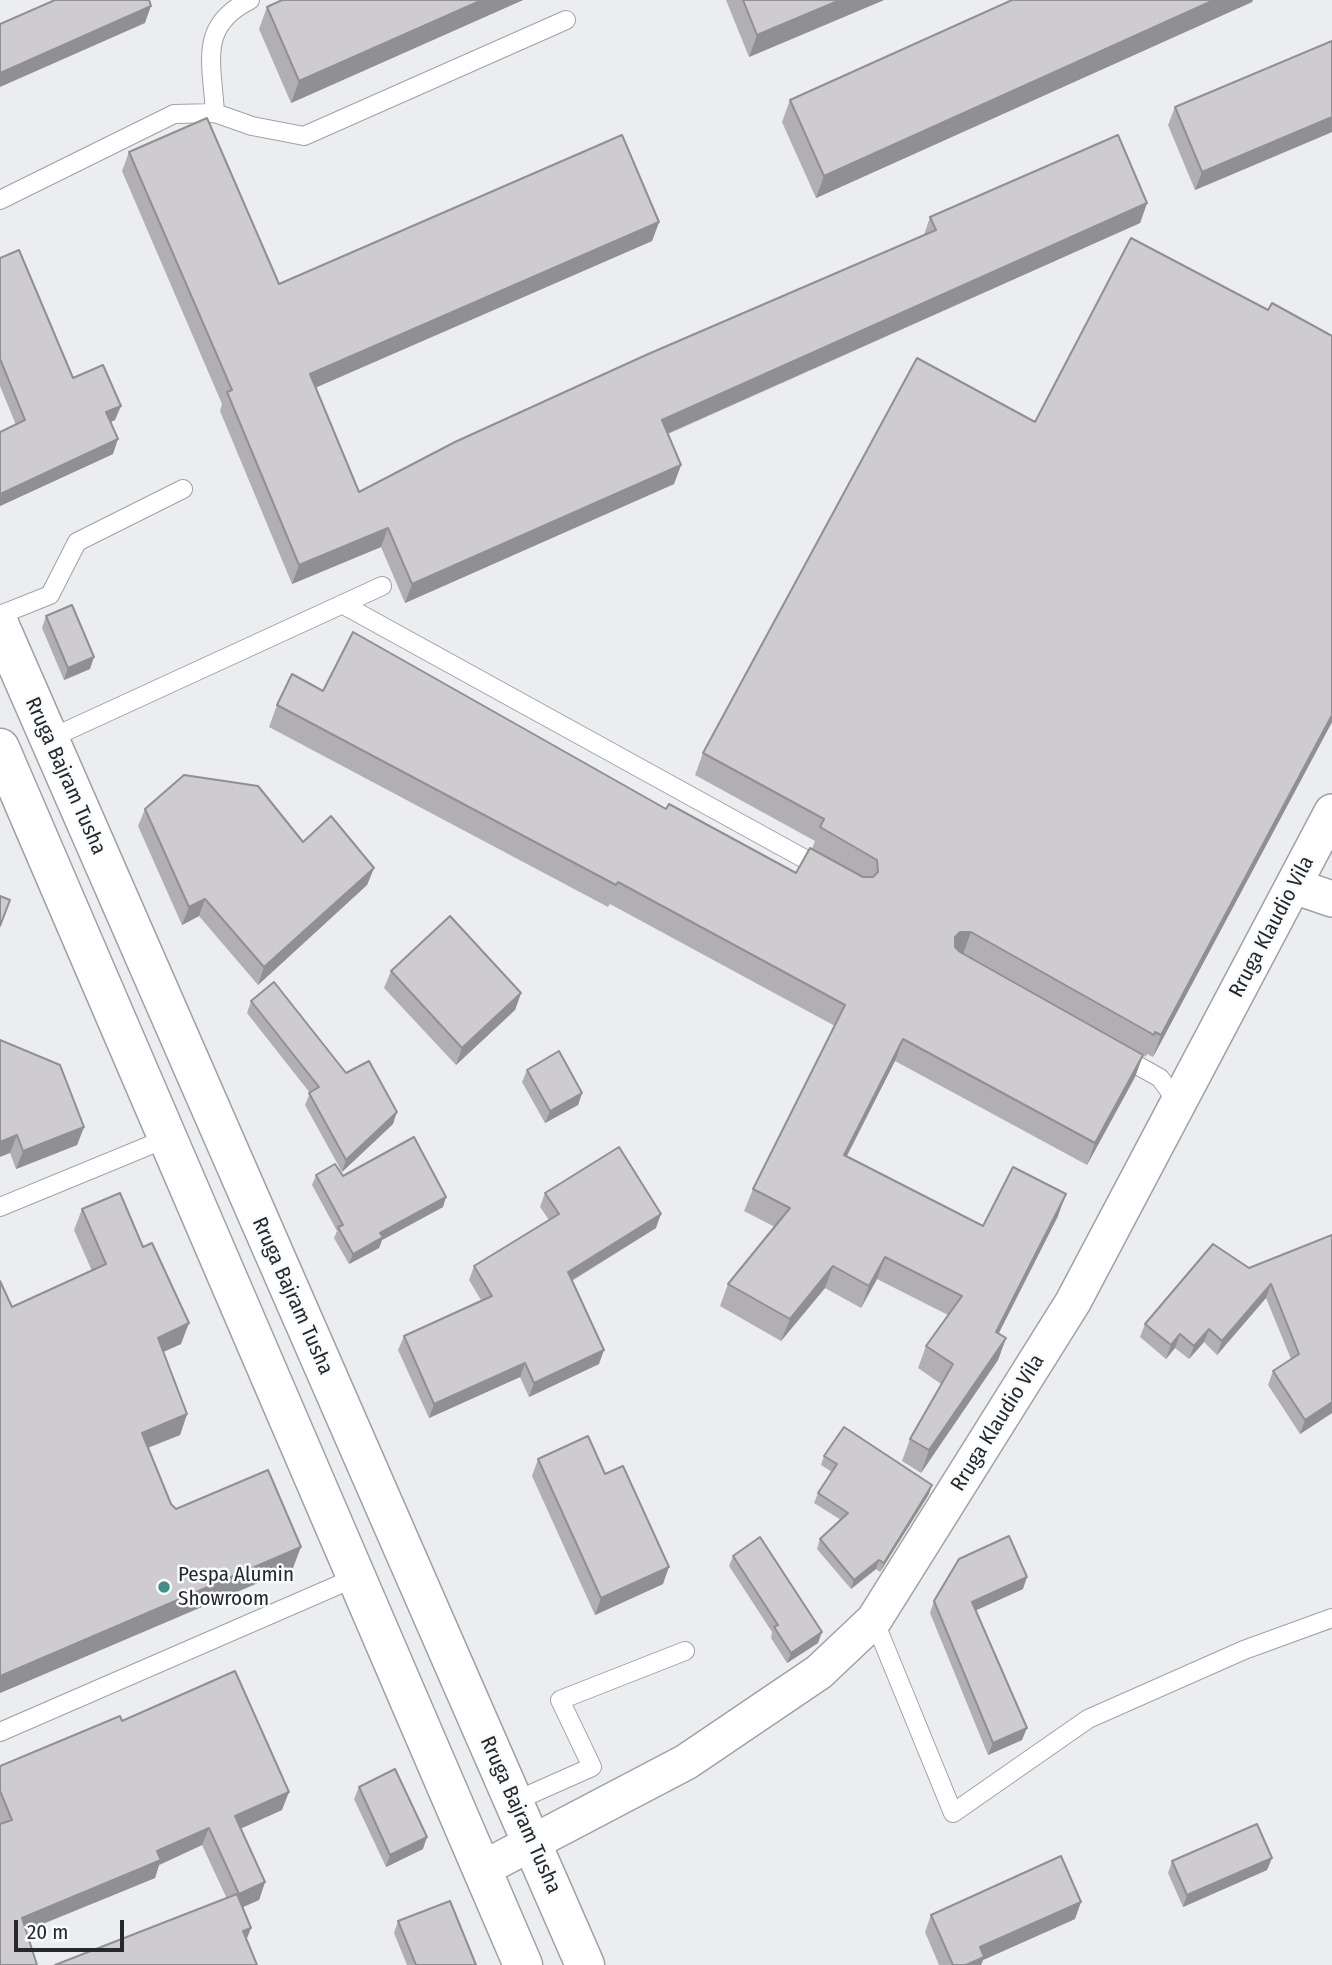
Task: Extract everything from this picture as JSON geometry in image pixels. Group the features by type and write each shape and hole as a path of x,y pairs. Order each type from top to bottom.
{"main road":[{"name":"Rruga Bajram Tusha","path":"0,626 513,1802 534,1843 585,1965"},
{"path":"0,748 359,1576 523,1965"}],"street":[{"name":"Rruga Klaudio Vila","path":"484,1868 686,1762 820,1672 874,1620 1073,1302 1332,812"},
{"path":"1294,886 1332,899"}],"lane":[{"path":"215,113 211,40 228,11 250,0"},
{"path":"0,200 174,114 215,113 251,126 304,136 566,20"},
{"path":"0,615 50,594 77,542 183,489"},
{"path":"49,739 382,586"},
{"path":"342,604 836,876"},
{"path":"1100,1045 1160,1078 1178,1102"},
{"path":"0,1207 170,1137"},
{"path":"0,1732 359,1576"},
{"path":"874,1620 953,1813 1088,1719 1244,1650 1332,1618"},
{"path":"513,1802 592,1767 560,1700 685,1651"}],"building":[{"path":"55,0 149,0 151,6 0,73 0,24"},
{"path":"282,0 482,0 299,81 267,7"},
{"path":"743,0 840,0 757,35"},
{"path":"1012,0 1214,0 824,176 790,100"},
{"path":"1332,41 1332,117 1202,172 1175,107"},
{"path":"207,118 279,284 622,135 659,222 310,374 359,492 455,442 646,355 936,230 930,217 1118,135 1147,203 662,420 681,465 412,584 388,528 299,565 227,392 232,390 129,152"},
{"path":"1131,238 1268,310 1272,303 1332,336 1332,715 1161,1035 1155,1032 1154,1035 971,932 960,932 955,937 955,947 960,952 1143,1055 1095,1143 903,1039 844,1155 983,1226 1013,1167 1066,1194 996,1332 1006,1338 929,1450 910,1439 953,1364 926,1346 962,1296 885,1257 869,1286 833,1266 790,1319 728,1284 790,1208 753,1189 845,1005 618,882 616,885 277,705 292,674 323,691 353,632 666,809 669,804 796,873 810,848 863,877 873,877 878,872 877,860 820,827 824,819 703,753 917,358 1035,422"},
{"path":"19,250 73,378 103,365 121,406 106,412 118,439 0,494 0,432 25,420 0,359 0,258"},
{"path":"72,605 94,657 68,668 46,616"},
{"path":"184,775 258,786 303,842 331,816 374,868 264,967 205,899 189,907 145,809"},
{"path":"0,896 10,900 0,926"},
{"path":"450,916 521,993 462,1048 391,971"},
{"path":"274,982 346,1073 369,1061 397,1112 346,1160 309,1093 319,1087 251,1001"},
{"path":"0,1040 60,1065 84,1127 23,1151 17,1135 0,1142"},
{"path":"559,1051 582,1093 550,1111 527,1070"},
{"path":"414,1137 446,1197 380,1233 383,1237 353,1254 338,1227 343,1225 316,1175 335,1164 343,1176"},
{"path":"619,1147 661,1214 568,1272 604,1350 534,1383 525,1363 434,1404 404,1336 492,1296 474,1266 559,1214 545,1193"},
{"path":"120,1193 143,1247 152,1243 189,1323 158,1338 187,1414 142,1433 171,1504 176,1509 268,1470 301,1547 0,1676 0,1281 12,1307 106,1264 82,1209"},
{"path":"1332,1235 1332,1402 1305,1420 1273,1371 1299,1354 1271,1284 1222,1341 1209,1329 1194,1346 1180,1334 1171,1345 1145,1324 1213,1244 1249,1268"},
{"path":"844,1427 932,1485 884,1563 879,1560 854,1580 820,1539 848,1513 818,1493 837,1464 824,1456"},
{"path":"588,1436 605,1474 623,1466 669,1567 601,1598 538,1459"},
{"path":"1009,1536 1027,1577 972,1602 1027,1728 993,1743 934,1601 959,1559"},
{"path":"760,1537 822,1632 791,1653 774,1627 778,1625 733,1556"},
{"path":"235,1671 289,1792 235,1816 265,1882 239,1894 209,1828 157,1851 161,1860 22,1918 37,1965 0,1965 0,1824 12,1820 0,1791 0,1766 120,1716 122,1721"},
{"path":"395,1769 427,1837 390,1855 359,1787"},
{"path":"1257,1824 1272,1858 1187,1895 1172,1861"},
{"path":"1061,1856 1081,1902 980,1947 984,1957 966,1965 953,1965 931,1915"},
{"path":"237,1894 251,1928 243,1931 257,1965 55,1965"},
{"path":"450,1901 476,1965 416,1965 398,1921"}],"place":[{"name":"Pespa Alumin Showroom","path":"164,1587"}]}
